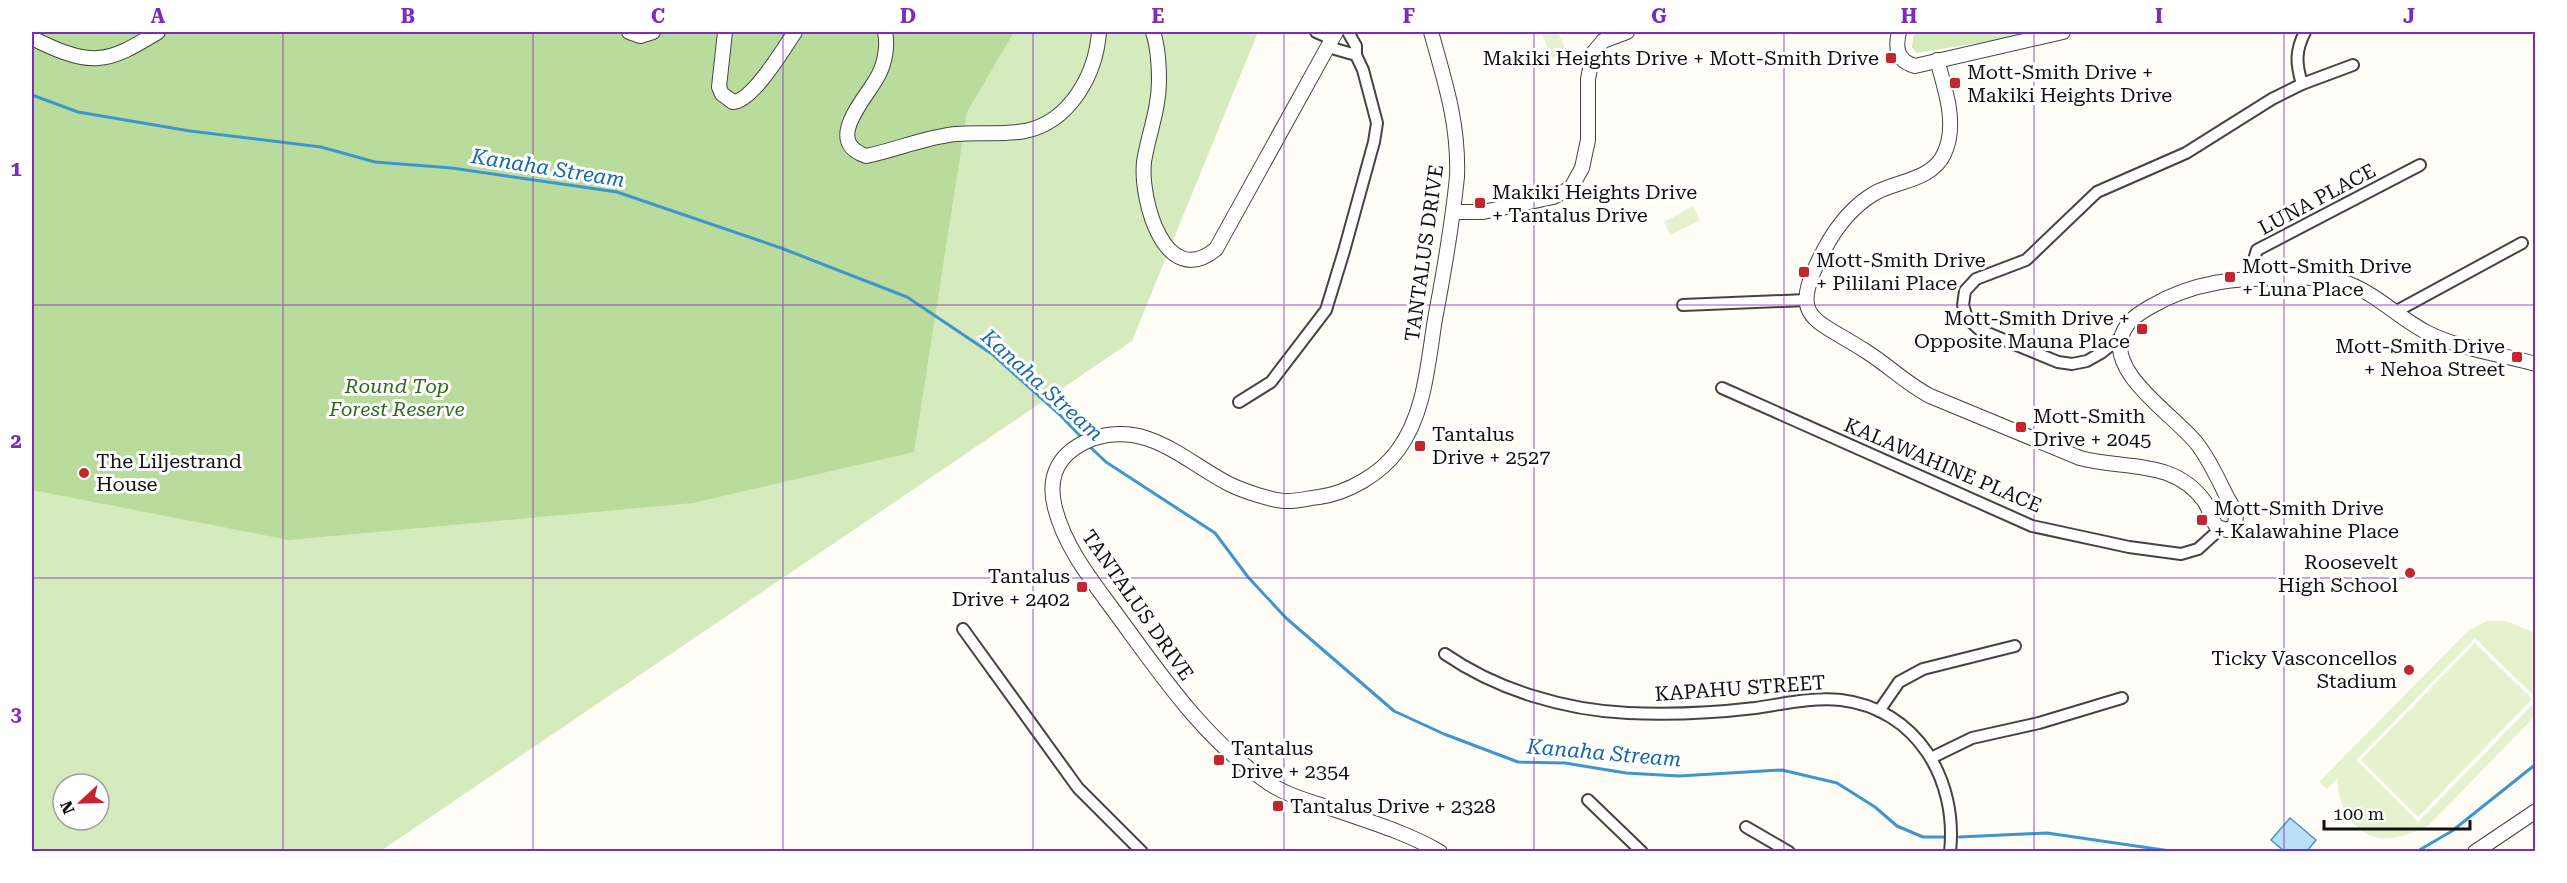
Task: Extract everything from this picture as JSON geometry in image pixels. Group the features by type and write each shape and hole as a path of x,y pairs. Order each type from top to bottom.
{"street":[{"path":"32,38 73,54 98,58 125,50 158,32"},
{"path":"629,32 640,36 653,32"},
{"path":"725,32 719,87 722,94 733,102 742,100 752,91 795,32"},
{"path":"885,32 885,55 879,74 848,127 849,145 856,152 866,156 954,134 1011,133 1046,123 1063,111 1084,85 1093,68 1099,32"},
{"path":"1153,32 1158,57 1159,82 1156,109 1144,163 1145,186 1154,222 1164,242 1176,257 1189,261 1204,258 1216,249 1332,39"},
{"path":"1316,32 1332,39 1356,55"},
{"path":"1239,402 1271,382 1326,310 1333,290 1374,142 1377,123 1363,70 1356,55 1356,46 1348,32"},
{"name":"TANTALUS DRIVE","path":"1431,32 1450,96 1458,146 1453,212 1424,383 1410,431 1398,451 1382,468 1335,494 1286,502 1232,486 1154,440 1123,433 1093,439 1066,453 1059,462 1053,486 1054,507 1085,571 1174,691 1220,744 1253,772 1283,791 1386,827 1440,852"},
{"path":"1453,212 1483,212 1553,197 1571,188 1582,168 1588,140 1588,79 1593,53 1600,42 1627,32"},
{"path":"1899,32 1897,46 1901,60 1915,66 2063,32"},
{"path":"2302,84 2296,64 2298,46 2305,32"},
{"path":"1937,60 1947,96 1949,119 1948,142 1943,156 1923,174 1879,191 1851,211 1830,239 1806,287 1806,300 1810,312 1823,327 1874,356 1921,391 2080,458 2096,462 2140,465 2170,475 2189,487 2205,502 2214,525 2227,530 2234,526 2236,515 2211,464 2191,437 2128,373 2121,359 2121,337 2126,326 2134,317 2170,296 2209,283 2248,278 2321,278 2341,281 2360,289 2436,337 2535,364"},
{"path":"2121,337 2087,361 2072,364 2058,362 1980,330 1967,318 1963,305 1965,291 1976,279 2026,260 2097,192 2186,153 2271,99 2302,84 2353,65"},
{"name":"LUNA PLACE","path":"2248,278 2258,250 2421,165"},
{"path":"2395,312 2522,243"},
{"path":"1683,305 1806,300"},
{"name":"KALAWAHINE PLACE","path":"1722,388 2032,526 2129,547 2181,554 2198,549 2220,529"},
{"path":"963,629 1078,789 1142,852"},
{"path":"1879,711 1899,682 1923,669 2015,646"},
{"name":"KAPAHU STREET","path":"1445,654 1466,667 1509,687 1588,709 1630,713 1709,712 1829,699 1851,702 1879,711 1910,733 1931,758 1949,799 1952,823 1950,852"},
{"path":"1931,758 1972,738 2039,723 2122,698"},
{"path":"1588,800 1642,852"},
{"path":"2475,852 2535,811"},
{"path":"1746,827 1790,852"}],"green space":[{"name":"Round Top Forest Reserve","path":"32,32 1258,32 1132,341 379,852 32,851"},
{"path":"32,32 1014,32 967,112 914,452 693,503 289,540 32,490"},
{"path":"1541,32 1558,32 1567,52 1552,58"},
{"path":"1914,32 2030,32 2004,39 1916,53 1912,47"},
{"path":"1693,206 1700,220 1670,235 1664,222"},
{"path":"2487,621 2506,621 2535,633 2535,697 2475,638 2356,760 2418,822 2535,702 2535,716 2429,825 2393,838 2370,835 2352,822 2346,812 2338,790 2338,778 2327,789 2319,782 2469,630"},
{"path":"2475,643 2532,699 2418,817 2361,760"}],"water":[{"path":"2290,818 2316,840 2307,851 2284,851 2271,840"}],"waterway":[{"name":"Kanaha Stream","path":"32,95 78,112 190,131 321,147 375,162 452,168 617,192 781,248 907,297 992,354 1082,438"},
{"name":"Kanaha Stream","path":"1088,445 1106,462 1215,533 1248,577 1286,618 1394,711 1444,734 1518,762 1565,763 1626,773 1679,776 1782,770 1837,783 1875,807 1897,826 1923,837 1946,837"},
{"name":"Kanaha Stream","path":"2416,852 2452,831 2536,764"},
{"name":"Kanaha Stream","path":"1959,837 2047,833 2177,852"}],"place":[{"name":"Makiki Heights Drive + Mott-Smith Drive","path":"1891,58"},
{"name":"Mott-Smith Drive + Makiki Heights Drive","path":"1955,83"},
{"name":"Makiki Heights Drive + Tantalus Drive","path":"1480,203"},
{"name":"Mott-Smith Drive + Pililani Place","path":"1804,272"},
{"name":"Mott-Smith Drive + Luna Place","path":"2230,277"},
{"name":"Mott-Smith Drive + Opposite Mauna Place","path":"2142,329"},
{"name":"Mott-Smith Drive + Nehoa Street","path":"2517,357"},
{"name":"Mott-Smith Drive + 2045","path":"2021,427"},
{"name":"Tantalus Drive + 2527","path":"1420,446"},
{"name":"The Liljestrand House","path":"84,473"},
{"name":"Mott-Smith Drive + Kalawahine Place","path":"2202,520"},
{"name":"Roosevelt High School","path":"2410,573"},
{"name":"Tantalus Drive + 2402","path":"1082,587"},
{"name":"Ticky Vasconcellos Stadium","path":"2409,670"},
{"name":"Tantalus Drive + 2354","path":"1219,760"},
{"name":"Tantalus Drive + 2328","path":"1278,806"}]}
